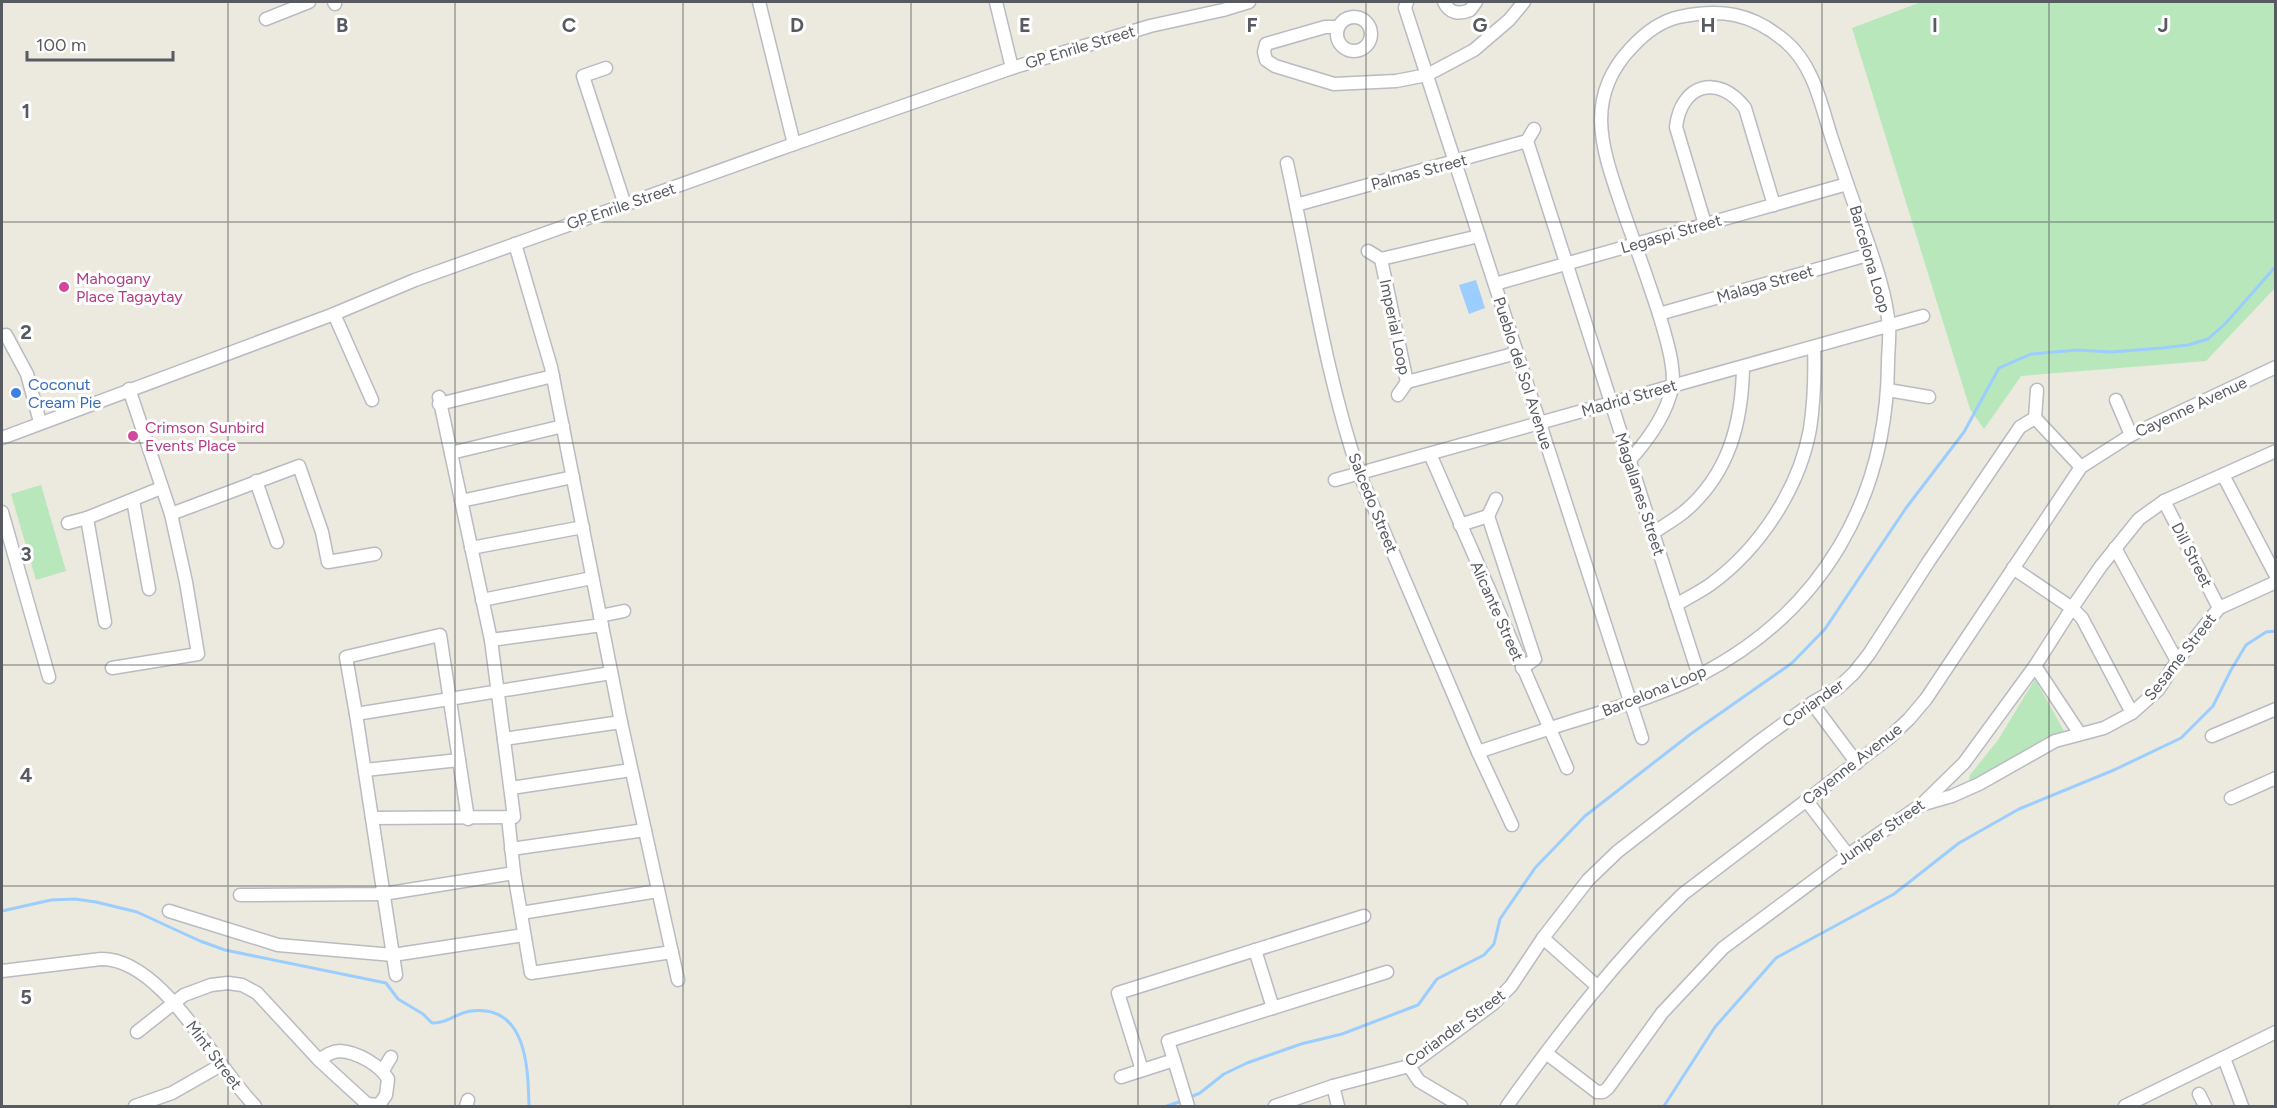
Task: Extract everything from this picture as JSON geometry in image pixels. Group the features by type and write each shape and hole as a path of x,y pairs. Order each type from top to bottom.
{"street":[{"path":"266,19 309,2"},
{"path":"759,2 794,144"},
{"path":"996,2 1012,68"},
{"name":"GP Enrile Street","path":"2,438 334,314 415,280 794,144 1012,68 1150,26 1249,2"},
{"path":"1444,2 1450,11 1456,14 1470,10 1476,2"},
{"path":"1338,27 1325,27 1266,44 1264,52 1266,60 1275,66 1334,84 1396,81 1427,75 1474,50 1509,20 1524,2"},
{"name":"Pueblo del Sol Avenue","path":"1403,4 1642,738"},
{"name":"Barcelona Loop","path":"1478,752 1630,703 1699,676 1747,647 1790,610 1831,562 1858,513 1878,458 1888,390 1889,326 1871,254 1809,70 1788,43 1760,23 1732,14 1705,12 1671,19 1644,34 1620,59 1605,88 1600,120 1604,152 1659,314 1666,339 1672,386"},
{"path":"606,68 583,76 625,205"},
{"path":"1705,224 1676,128 1678,111 1688,96 1699,89 1713,87 1724,89 1736,96 1745,108 1774,205"},
{"path":"1527,141 1534,129"},
{"name":"Palmas Street","path":"1296,205 1455,163 1527,141"},
{"name":"Magallanes Street","path":"1527,141 1699,676"},
{"name":"Salcedo Street","path":"1287,164 1330,372 1359,473 1478,752 1512,825"},
{"name":"Legaspi Street","path":"1494,284 1847,184"},
{"name":"Imperial Loop","path":"1479,236 1381,259 1407,382 1517,353"},
{"path":"515,243 553,375 611,674 678,980"},
{"path":"1368,251 1381,259"},
{"name":"Malaga Street","path":"1659,314 1871,254"},
{"path":"334,314 372,400"},
{"name":"Madrid Street","path":"1335,480 1923,316"},
{"path":"2,336 6,335 27,374 40,423"},
{"path":"1676,605 1711,584 1746,553 1774,516 1796,475 1809,430 1815,384 1814,346"},
{"path":"1653,533 1684,512 1712,480 1732,443 1742,401 1743,366"},
{"name":"Cayenne Avenue","path":"1507,1107 1598,987 1657,919 1683,894 1897,731 1926,699 2081,467 2131,435 2276,367"},
{"path":"372,818 514,817 491,640 439,400 553,375"},
{"path":"1398,395 1407,382"},
{"path":"1629,461 1642,447 1662,417 1672,386"},
{"path":"112,668 198,654 186,582 171,514 129,389"},
{"path":"1888,390 1929,397"},
{"path":"2037,390 2035,418 2081,467"},
{"path":"2116,400 2131,435"},
{"name":"Coriander","path":"1543,938 1588,880 1617,852 1680,801 1812,704 1838,688 1869,654 2020,427 2035,418"},
{"path":"451,453 563,426"},
{"name":"Juniper Street","path":"1546,1053 1597,1092 1603,1092 1608,1088 1662,1013 1723,948 1848,855 1921,805 1964,763 2035,666 2072,608 2115,548 2139,519 2164,501 2276,451"},
{"name":"Alicante Street","path":"1430,454 1567,768"},
{"path":"171,514 299,466 322,532 328,562 375,554"},
{"path":"2223,475 2276,576"},
{"path":"461,501 573,477"},
{"path":"256,481 277,542"},
{"path":"68,523 87,518 161,488"},
{"path":"133,500 149,589"},
{"path":"1496,500 1488,516 1535,659 1522,668"},
{"name":"Dill Street","path":"2164,501 2219,608"},
{"path":"2,512 49,677"},
{"path":"1460,525 1488,516"},
{"path":"87,518 105,622"},
{"path":"471,548 583,527"},
{"path":"2115,548 2177,661"},
{"path":"2013,568 2072,608 2082,618 2132,713"},
{"path":"482,600 592,578"},
{"name":"Sesame Street","path":"1921,805 1952,796 1979,784 2055,741 2104,728 2132,713 2158,690 2177,661 2219,608 2276,582"},
{"path":"491,640 601,620 624,611"},
{"path":"396,975 346,657 440,635 468,819"},
{"path":"2035,666 2080,734"},
{"path":"356,714 611,674"},
{"path":"1812,704 1857,763"},
{"path":"2212,736 2276,709"},
{"path":"504,739 621,722"},
{"path":"365,770 459,760"},
{"path":"511,788 631,770"},
{"path":"2230,798 2276,778"},
{"path":"1806,800 1848,855"},
{"path":"508,817 514,873 531,973 672,952"},
{"path":"511,849 645,830"},
{"path":"240,895 383,894 514,873"},
{"path":"521,914 658,891"},
{"path":"169,911 278,945 393,955 524,935"},
{"path":"1142,1070 1118,993 1364,916"},
{"path":"1543,938 1598,987"},
{"name":"Coriander Street","path":"1282,1105 1333,1086 1409,1066 1493,1004 1511,986 1543,938"},
{"path":"1255,950 1273,1008"},
{"name":"Mint Street","path":"2,971 113,959 126,963 174,1002 255,1107"},
{"path":"1188,1107 1168,1041 1387,972"},
{"path":"137,1032 184,995 211,985 228,983 242,985 257,993 319,1060 367,1104 378,1105 386,1095 388,1079 375,1063 341,1051 329,1053 319,1060"},
{"path":"2125,1107 2276,1032"},
{"path":"383,1070 391,1057"},
{"path":"2224,1058 2242,1107"},
{"path":"1121,1077 1174,1060"},
{"path":"135,1107 172,1093 221,1065"},
{"path":"1409,1066 1419,1081 1461,1107"},
{"path":"1333,1086 1338,1107"},
{"path":"2199,1094 2205,1107"}],"green space":[{"path":"1921,2 2275,2 2275,288 2206,361 2021,376 1984,429 1970,409 1852,28"},
{"path":"41,485 66,571 36,580 11,494"},
{"path":"2035,679 2064,731 2042,740 2012,761 1975,782 1969,782 1970,775 1998,740"}],"water":[{"path":"1476,280 1485,308 1469,314 1459,285"}],"waterway":[{"path":"1188,1098 1200,1093 1224,1074 1247,1063 1301,1044 1342,1034 1418,1005 1437,979 1484,955 1494,944 1500,919 1535,868 1585,816 1692,733 1792,663 1825,629 1906,508 1964,432 1999,368 2031,354 2077,350 2112,352 2162,348 2188,345 2208,339 2225,324 2276,266"},
{"path":"1664,1106 1715,1027 1776,958 1894,894 1959,843 2019,809 2114,770 2181,738 2213,706 2246,645 2266,632 2276,631"},
{"path":"2,911 51,900 75,899 96,902 137,912 225,950 386,983 398,999 423,1014 432,1023 465,1012 490,1012 504,1018 514,1028 521,1042 525,1057 529,1106"},
{"path":"1167,1106 1182,1101"}],"place":[{"name":"Mahogany Place Tagaytay","path":"64,287"},
{"name":"Coconut Cream Pie","path":"16,393"},
{"name":"Crimson Sunbird Events Place","path":"133,436"}]}
